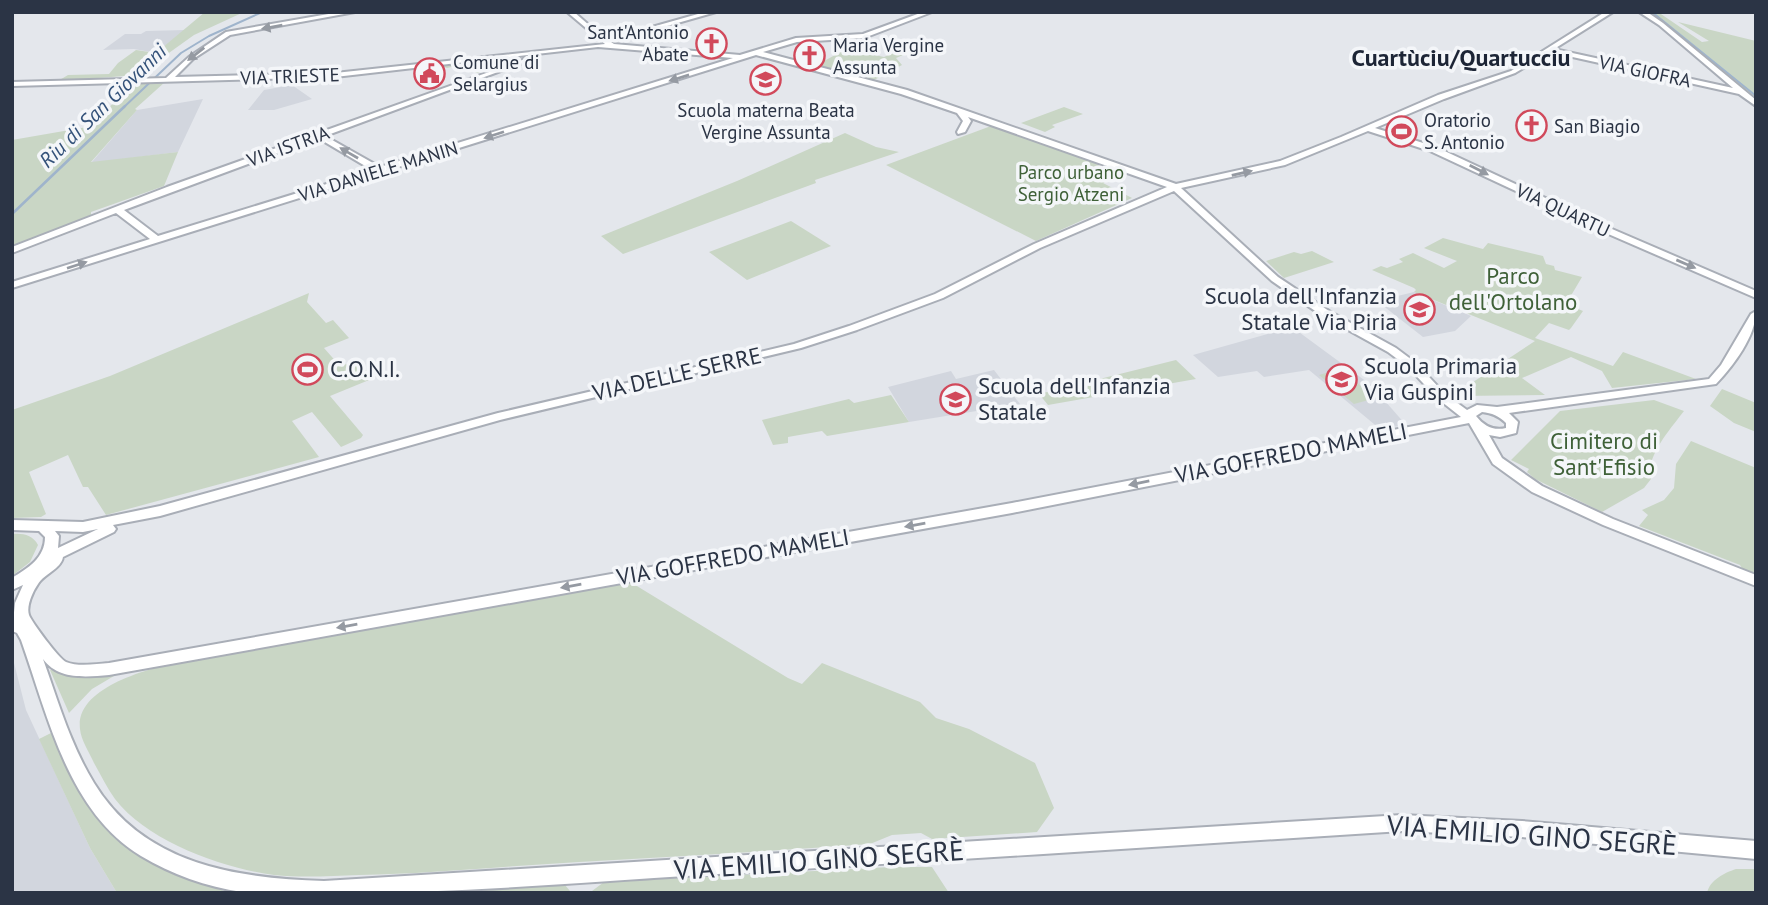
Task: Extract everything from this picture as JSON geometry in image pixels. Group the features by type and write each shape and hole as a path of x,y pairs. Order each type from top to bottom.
{"street":[{"path":"166,80 191,58 228,33 352,12"},
{"path":"570,12 604,41 615,45"},
{"path":"586,46 713,12"},
{"name":"VIA DANIELE MANIN","path":"12,285 796,40 864,36 929,12"},
{"path":"1175,187 1282,163 1441,97 1513,72 1610,12"},
{"path":"1642,12 1661,24 1756,104"},
{"path":"567,48 604,41"},
{"path":"567,48 615,45 681,54 744,57"},
{"name":"VIA TRIESTE","path":"12,84 346,74 518,54 529,56 567,48"},
{"name":"VIA GIOFRA","path":"1549,50 1742,92"},
{"path":"758,53 904,92 1175,187 1275,279 1325,313 1392,350 1418,370 1441,396 1502,433 1512,430 1512,422"},
{"name":"VIA ISTRIA","path":"12,250 529,56"},
{"path":"961,111 967,121 961,132"},
{"name":"VIA QUARTU","path":"1369,129 1433,149 1609,231 1756,295"},
{"path":"318,135 380,171"},
{"name":"VIA DELLE SERRE","path":"160,511 498,417 797,346 939,296 1037,246 1175,187"},
{"path":"117,209 156,239"},
{"path":"1474,418 1497,411 1712,382 1727,367 1756,314"},
{"path":"1512,422 1546,405"},
{"path":"1497,411 1512,422"},
{"path":"1474,418 1489,450 1506,468 1537,489 1570,506 1756,581"},
{"name":"VIA GOFFREDO MAMELI","path":"18,623 34,629 48,658 55,664 78,671 109,669 1012,508 1474,418"},
{"path":"1502,433 1497,444 1506,468"},
{"path":"12,584 88,537 160,511"},
{"path":"12,526 100,525 160,511"},
{"path":"33,579 62,555 135,520"},
{"path":"18,623 24,595 53,542 49,531 44,527"},
{"name":"VIA EMILIO GINO SEGRÈ","path":"18,623 28,640 88,789 110,818 138,842 165,858 228,881 265,887 324,890 1402,823 1522,829 1756,850"}],"shaded area":[{"path":"186,30 156,53 134,49 103,50 125,34"},
{"path":"292,85 312,99 274,110 248,110 264,90"},
{"path":"203,99 178,152 91,163 137,110"},
{"name":"Scuola dell'Infanzia Statale Via Piria","path":"1414,292 1471,316 1455,331 1423,337 1377,301"},
{"name":"Scuola Primaria Via Guspini","path":"1292,327 1371,385 1406,425 1380,429 1309,370 1264,377 1257,371 1218,377 1193,355"},
{"name":"Scuola dell'Infanzia Statale","path":"994,370 1020,404 909,422 888,387 951,371 956,379"},
{"path":"12,655 26,710 90,848 117,893 12,893"}],"green space":[{"path":"205,12 244,12 194,35 138,75 58,81 68,75 109,74 118,63 136,50 156,53"},
{"path":"1645,12 1658,12 1702,42 1709,41 1678,22 1756,41 1756,99 1662,22"},
{"path":"846,49 884,57 893,53 903,55 896,58 902,65 874,80 811,63 826,60"},
{"path":"516,56 521,58 477,73 460,65 447,68 439,65"},
{"path":"137,82 165,82 135,109 137,110 91,162 178,152 164,186 91,212 91,215 12,246 12,140 87,127"},
{"path":"1064,107 1083,114 1052,125 1055,127 1045,132 1021,123"},
{"name":"Parco urbano Sergio Atzeni","path":"991,126 1124,172 1103,183 1132,198 1036,241 886,165"},
{"path":"845,133 876,147 899,152 815,180 816,183 623,254 601,236 737,181"},
{"path":"791,221 831,246 747,280 709,252"},
{"name":"Parco dell'Ortolano","path":"1443,238 1483,249 1488,243 1543,256 1546,264 1554,266 1555,270 1582,277 1566,304 1583,311 1571,328 1569,330 1549,323 1535,338 1613,366 1623,352 1696,379 1612,388 1602,371 1571,357 1522,378 1545,395 1458,396 1455,394 1535,341 1414,292 1414,288 1372,270 1403,262 1399,259 1413,253 1444,268 1457,261 1424,248"},
{"path":"1312,251 1334,262 1284,278 1266,261 1294,252 1301,254"},
{"path":"309,293 307,302 326,323 333,320 349,338 324,348 339,365 359,363 374,378 330,396 363,435 361,438 341,447 312,412 292,421 319,457 106,515 88,487 83,487 68,455 29,472 46,514 41,517 12,518 12,410 110,376"},
{"path":"1176,360 1196,379 1048,405 1039,394"},
{"path":"1340,369 1376,398 1354,404 1319,375"},
{"path":"1722,389 1756,403 1756,432 1734,423 1710,406"},
{"path":"891,395 909,422 827,436 822,431 788,437 788,443 773,445 762,420 849,399 854,403"},
{"name":"Cimitero di Sant'Efisio","path":"1654,400 1684,411 1655,452 1650,471 1651,479 1644,488 1602,512 1535,479 1527,472 1529,469 1511,460 1560,411"},
{"path":"1691,441 1756,468 1756,575 1743,570 1740,565 1639,526 1648,515 1642,510 1664,500 1674,488 1676,464"},
{"path":"12,534 27,535 38,545 30,562 12,576"},
{"path":"627,580 788,678 802,684 822,663 920,702 936,718 969,729 1035,763 1054,808 1037,832 932,839 921,833 892,835 870,844 826,847 418,873 285,876 210,859 166,840 147,828 115,799 94,763 81,733 82,714 89,702 101,691 133,675 165,665"},
{"path":"50,670 119,673 92,689 69,713"},
{"path":"51,733 83,795 99,819 118,838 165,869 232,893 117,893 90,848 39,739"},
{"path":"932,867 949,893 437,893 565,885 570,891 592,891 604,882"},
{"path":"1736,869 1756,869 1756,893 1707,893 1714,881"}],"waterway":[{"path":"1652,12 1756,96"},
{"name":"Riu di San Giovanni","path":"123,108 181,53 209,36 260,13"},
{"name":"Riu di San Giovanni","path":"12,214 125,106"}],"place":[{"name":"Sant'Antonio Abate","path":"712,43"},
{"name":"Maria Vergine Assunta","path":"810,56"},
{"name":"Comune di Selargius","path":"430,73"},
{"name":"Scuola materna Beata Vergine Assunta","path":"766,79"},
{"name":"San Biagio","path":"1531,126"},
{"name":"Oratorio S. Antonio","path":"1401,131"},
{"name":"Scuola dell'Infanzia Statale Via Piria","path":"1420,309"},
{"name":"C.O.N.I.","path":"307,369"},
{"name":"Scuola Primaria Via Guspini","path":"1341,379"},
{"name":"Scuola dell'Infanzia Statale","path":"955,399"}],"district":[{"name":"Cuartùciu/Quartucciu","path":"1461,58"}]}
